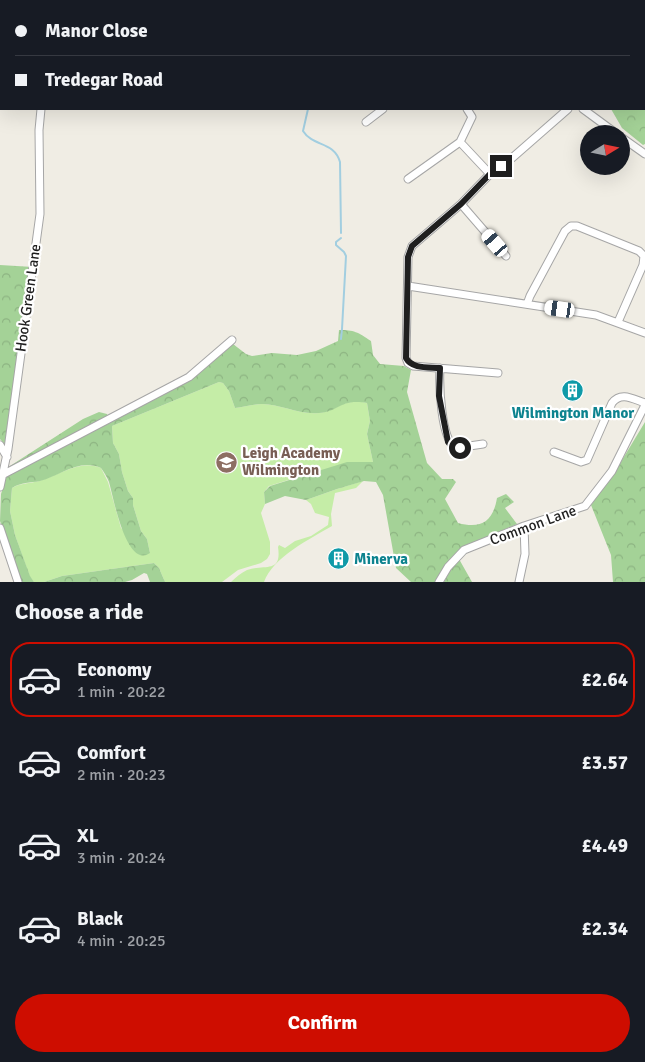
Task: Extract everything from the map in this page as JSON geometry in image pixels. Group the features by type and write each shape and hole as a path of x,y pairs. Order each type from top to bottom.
{"street":[{"name":"Hook Green Lane","path":"0,487 7,457 40,214 39,130 41,110"},
{"path":"366,122 382,110"},
{"path":"408,179 460,142 472,116 468,110"},
{"path":"555,110 561,114"},
{"path":"498,373 413,366 408,363 406,358 408,257 412,246 461,204 490,174 512,158 567,110"},
{"path":"584,110 605,125"},
{"path":"460,142 490,174"},
{"path":"630,143 645,154"},
{"path":"461,204 506,256"},
{"path":"527,304 564,231 573,225 634,248 644,256 643,265 618,322"},
{"path":"408,286 596,315 645,333"},
{"path":"4,474 189,377 232,340"},
{"path":"440,368 439,396 448,442 456,448 483,444"},
{"path":"554,452 581,462 587,460 616,397 622,396 645,404"},
{"name":"Common Lane","path":"439,582 448,567 464,550 524,526 585,506 612,471 645,404"},
{"path":"0,437 10,435"},
{"path":"0,445 7,457"},
{"path":"519,582 525,554 524,526"},
{"path":"0,528 18,582"}],"green space":[{"path":"612,110 645,110 645,144 643,145 630,134 630,125 620,125"},
{"path":"0,265 33,267 8,448 0,439"},
{"path":"339,330 356,332 371,341 373,355 380,364 404,366 411,370 407,392 427,463 442,479 453,479 456,482 445,499 458,523 473,525 485,522 492,513 497,498 506,494 514,502 505,508 517,524 460,549 451,558 436,582 411,582 396,568 383,495 376,482 364,481 306,500 285,496 265,504 264,492 270,486 347,462 373,462 367,434 370,421 367,403 351,402 319,413 304,412 269,404 255,404 235,408 229,391 223,383 219,382 112,426 113,443 119,454 122,472 128,491 133,498 133,505 141,531 147,539 150,553 142,555 134,551 128,541 117,515 109,482 101,468 93,465 77,466 47,479 12,488 10,511 15,535 34,582 21,582 0,521 1,494 10,466 83,419 99,412 107,414 109,420 198,372 233,344 246,354 252,356 272,353 297,355 316,351 338,341"},
{"path":"219,382 223,383 229,391 235,408 256,404 269,404 304,412 319,413 345,403 367,403 370,421 367,434 373,462 314,472 269,486 264,492 265,504 261,513 270,542 270,554 261,563 238,570 222,582 165,582 159,568 154,563 62,576 44,582 34,582 30,577 15,535 10,511 12,488 79,466 86,465 101,468 108,482 121,528 150,553 147,539 141,531 133,505 133,498 128,491 122,472 119,454 113,443 112,426"},
{"path":"645,422 645,582 613,582 611,555 591,505 616,470"},
{"path":"363,481 356,488 335,493 331,514 332,526 303,543 275,565 279,555 279,545 285,548 295,541 311,536 328,525 329,517 315,513 311,504 306,500"},
{"path":"459,559 472,582 444,582 450,570"},
{"path":"154,563 159,568 165,582 150,582 147,574 144,573 125,582 44,582 62,576"},
{"path":"275,565 264,582 231,582 247,570"}],"waterway":[{"path":"308,110 303,131 312,140 333,151 340,162 341,233"},
{"path":"341,238 336,242 336,245 346,256 341,339"}],"place":[{"name":"Wilmington Manor","path":"573,390"},
{"name":"Leigh Academy Wilmington","path":"226,462"},
{"name":"Minerva","path":"338,559"}],"route":[{"path":"460,448 452,447 448,442 439,396 440,368 413,366 408,363 406,358 408,257 412,246 461,204 490,174 501,166"}]}
